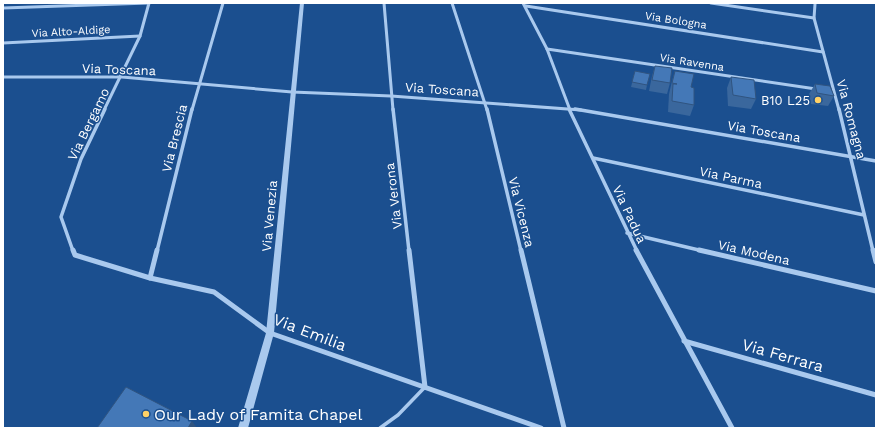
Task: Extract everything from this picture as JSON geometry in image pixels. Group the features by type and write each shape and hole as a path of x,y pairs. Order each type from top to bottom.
{"street":[{"path":"3,8 149,3"},
{"name":"Via Bergamo","path":"75,255 61,217 81,159 122,78 140,36 149,3"},
{"name":"Via Brescia","path":"150,278 198,84 223,3"},
{"name":"Via Venezia","path":"242,428 270,333 292,92 302,3"},
{"name":"Via Verona","path":"384,3 391,96 425,387"},
{"name":"Via Vicenza","path":"452,3 485,102 564,428"},
{"path":"711,3 814,18"},
{"name":"Via Romagna","path":"815,4 814,18 852,157 876,262"},
{"name":"Via Padua","path":"524,5 546,49 569,108 627,233 732,428"},
{"name":"Via Bologna","path":"524,5 823,52"},
{"name":"Via Alto-Aldige","path":"3,43 140,36"},
{"name":"Via Ravenna","path":"546,49 819,90"},
{"name":"Via Toscana","path":"3,77 122,78 292,92 391,96 569,108 876,161"},
{"path":"827,91 835,92"},
{"name":"Via Parma","path":"593,158 864,214"},
{"name":"Via Modena","path":"627,233 876,291"},
{"name":"Via Emilia","path":"75,255 150,278 214,292 270,333 542,428"},
{"name":"Via Ferrara","path":"684,340 876,395"}],"lane":[{"path":"380,428 398,415 425,387"}],"building":[{"path":"655,66 672,68 670,83 652,80"},
{"path":"635,71 650,74 647,85 632,82"},
{"path":"675,71 694,74 691,87 694,88 694,105 672,101 673,84 677,84 672,83"},
{"path":"731,77 754,80 756,99 733,95"},
{"path":"815,84 830,86 834,96 817,93"},
{"path":"126,387 192,421 188,428 97,428"}],"place":[{"name":"B10 L25","path":"818,100"},
{"name":"Our Lady of Famita Chapel","path":"146,414"}]}
